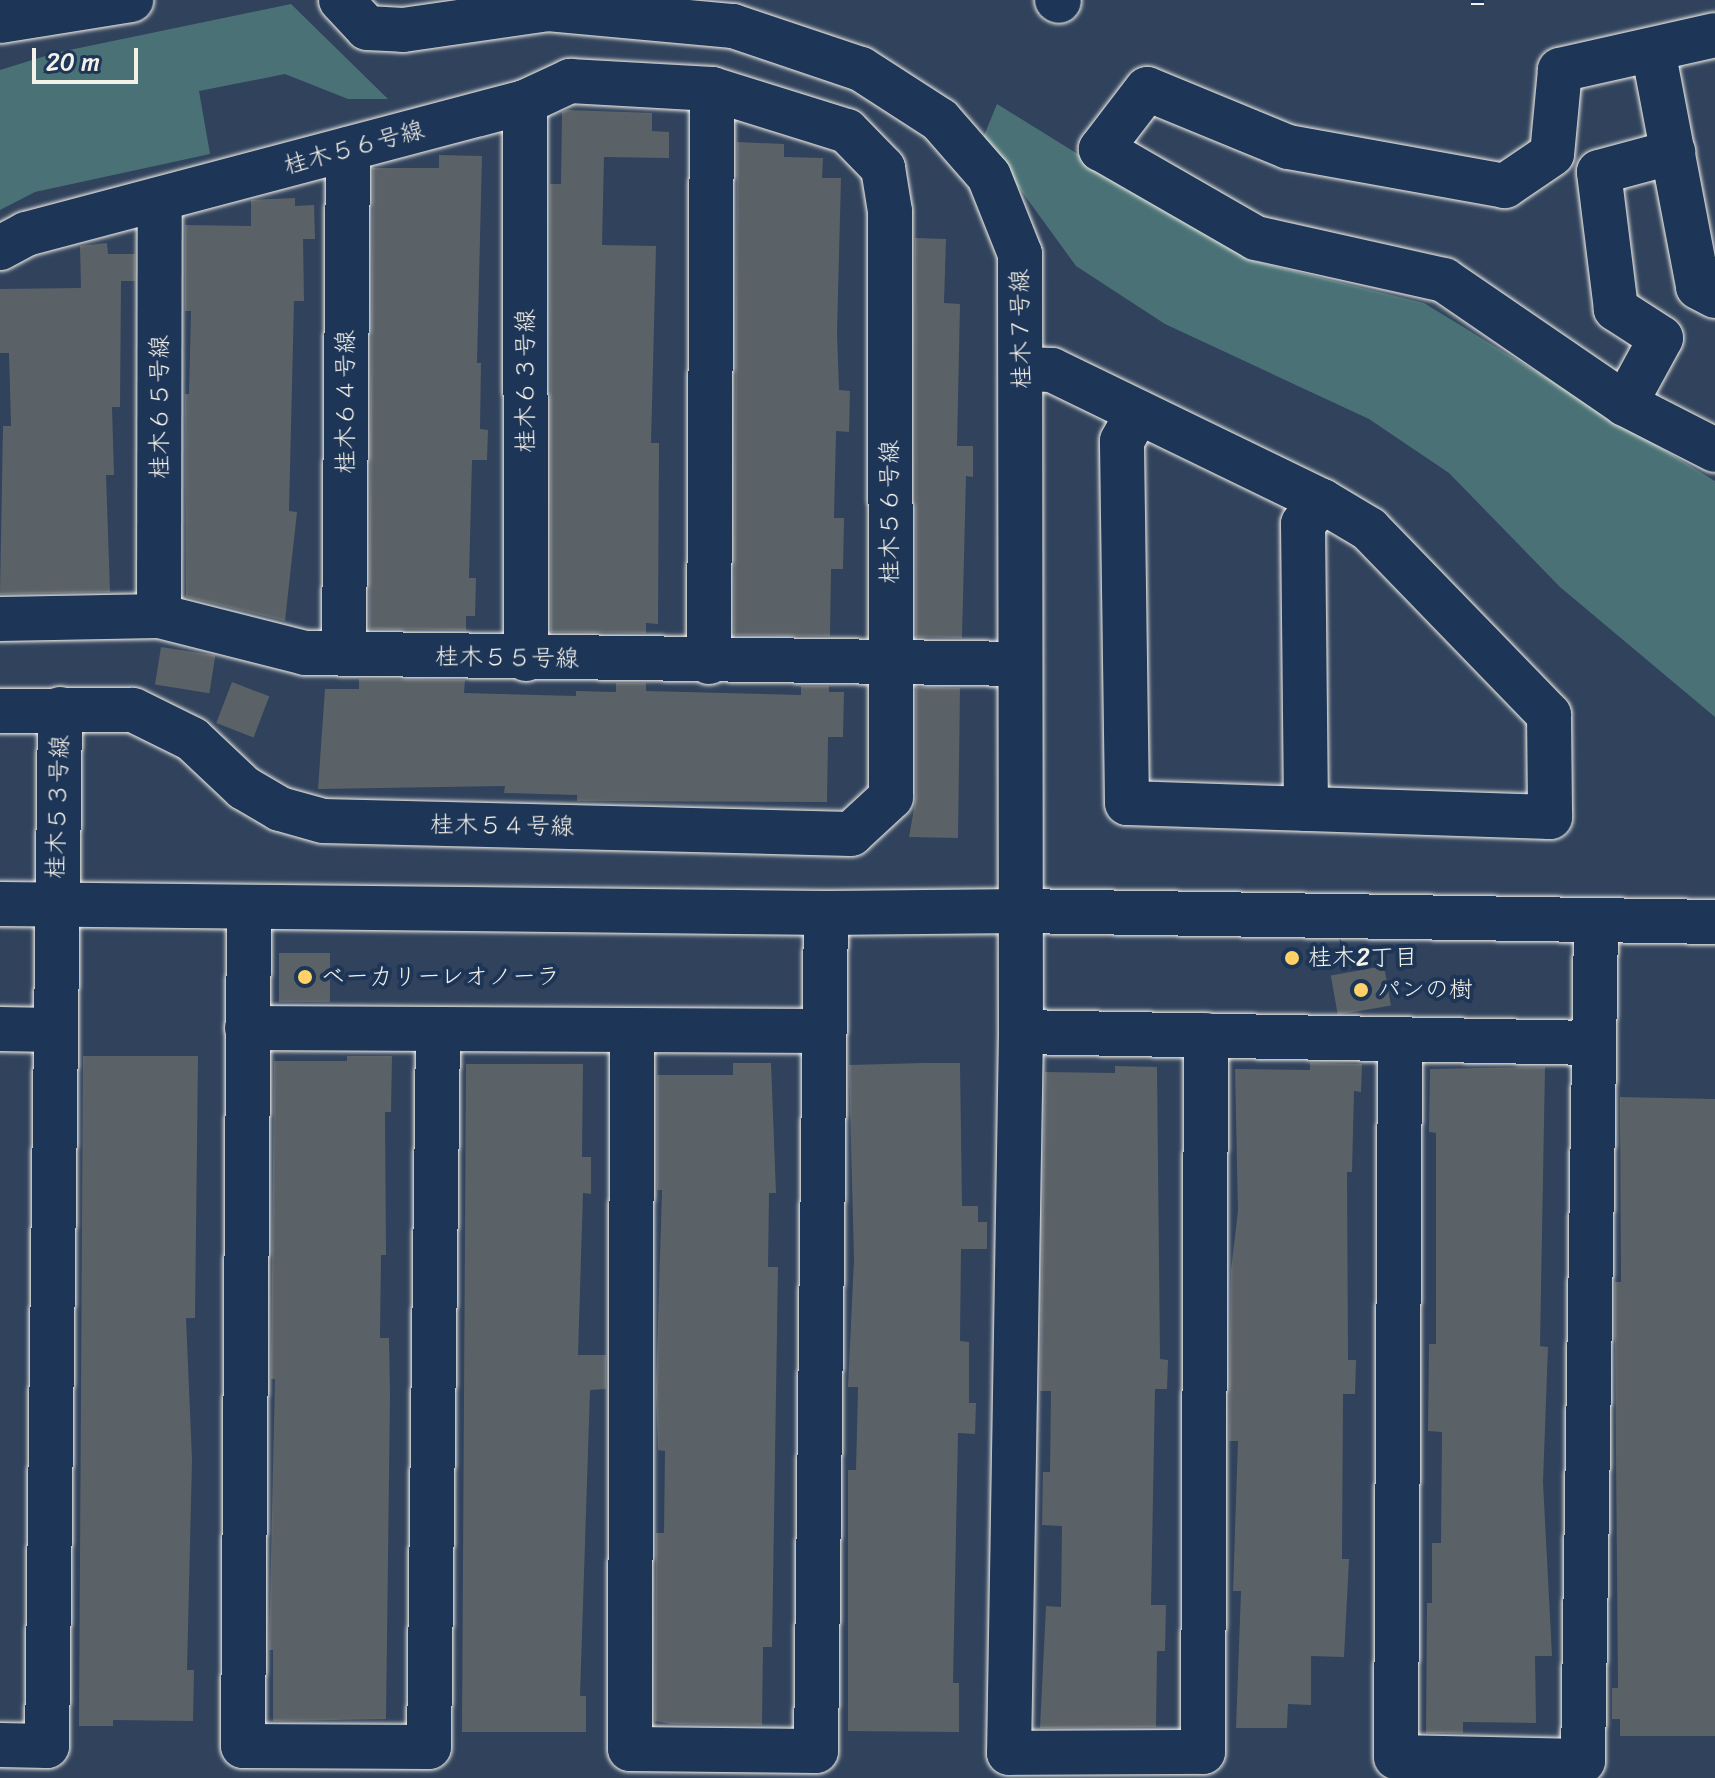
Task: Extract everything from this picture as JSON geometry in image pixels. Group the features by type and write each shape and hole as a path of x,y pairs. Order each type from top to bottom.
{"street":[{"path":"0,21 131,0"},
{"name":"桂木７号線","path":"341,0 367,28 403,30 548,9 736,13 861,69 940,120 989,176 1020,254 1023,369 1018,911 1021,1032 1009,1753 1203,1752 1206,1035"},
{"path":"1715,35 1560,70 1552,154 1505,186 1288,147 1147,89 1101,149 1256,238 1444,280 1625,404 1715,450"},
{"path":"1653,50 1673,152 1709,287"},
{"name":"桂木５６号線","path":"0,248 26,234 525,102 570,81 712,89 847,131 883,168 890,211 890,665"},
{"path":"709,662 712,89"},
{"name":"桂木６３号線","path":"525,102 526,659"},
{"name":"桂木６４号線","path":"344,654 348,149"},
{"path":"1625,404 1661,338 1616,309 1599,172 1673,152"},
{"name":"桂木６５号線","path":"159,616 160,199"},
{"path":"1023,369 1052,370 1322,501 1369,529 1549,715 1550,817 1127,803 1122,441 1138,412"},
{"path":"1306,809 1303,524 1322,501"},
{"name":"桂木５５号線","path":"0,619 159,616 305,653 890,665 1019,664"},
{"name":"桂木５４号線","path":"0,711 133,710 167,723 192,739 244,788 280,809 323,821 851,834 891,797 890,665"},
{"name":"桂木５３号線","path":"0,1745 47,1746 53,1030 60,709"},
{"path":"0,904 826,913 1018,911 1715,922"},
{"path":"249,908 243,1746 429,1747 438,1030"},
{"path":"632,1031 630,1749 816,1751 826,913"},
{"path":"1400,1039 1396,1757 1583,1761 1596,922"},
{"path":"247,1028 823,1031"},
{"path":"0,1029 53,1030"},
{"path":"1021,1032 1592,1043"}],"green space":[{"path":"291,4 388,99 348,99 285,74 199,91 210,154 35,192 0,210 0,70 55,53"},
{"path":"997,104 1249,260 1424,303 1715,481 1715,717 1560,587 1449,473 1369,419 1165,324 1076,266 983,138"}],"building":[{"path":"562,112 652,113 652,131 669,132 669,158 604,157 602,245 656,246 651,443 659,443 658,624 646,623 646,633 551,632 550,184 561,184"},
{"path":"737,142 784,144 784,157 823,158 822,178 841,178 837,333 839,390 850,391 849,432 836,431 834,518 844,518 843,569 831,569 830,636 734,635"},
{"path":"439,155 482,156 477,363 481,363 480,429 488,430 487,460 472,460 469,578 476,578 475,616 466,616 466,630 369,629 373,168 439,168"},
{"path":"295,198 295,206 314,205 315,239 303,239 304,301 294,301 289,511 297,512 285,621 186,597 185,394 189,394 191,311 185,311 185,225 251,226 251,200"},
{"path":"915,238 946,239 944,303 960,304 957,446 973,446 973,477 966,476 962,638 916,637"},
{"path":"107,243 108,254 135,254 135,281 121,281 120,407 112,407 114,475 106,475 110,592 0,594 3,426 11,426 9,353 0,353 0,289 81,288 80,246"},
{"path":"161,647 215,656 209,693 155,685"},
{"path":"359,679 465,680 464,693 576,696 576,691 616,692 616,683 646,683 646,691 801,695 801,686 829,686 829,692 844,692 843,737 828,737 827,802 577,801 577,795 504,793 505,786 318,789 325,689 359,689"},
{"path":"232,682 269,696 254,737 216,723"},
{"path":"916,687 960,688 958,838 909,837 916,797"},
{"name":"ベーカリーレオノーラ","path":"279,953 330,953 330,1002 279,1002"},
{"name":"パンの樹","path":"1384,966 1391,1005 1338,1015 1331,975"},
{"path":"83,1056 198,1056 195,1318 186,1318 192,1460 187,1670 194,1670 193,1721 113,1720 113,1726 79,1726"},
{"path":"347,1056 392,1056 391,1112 385,1112 386,1255 381,1255 380,1338 389,1338 390,1395 386,1719 273,1721 273,1650 269,1650 275,1379 271,1379 274,1061 347,1061"},
{"path":"733,1063 771,1063 776,1193 769,1193 768,1267 778,1267 772,1647 763,1647 762,1725 671,1724 655,1721 656,1533 664,1533 665,1451 658,1450 656,1390 662,1190 657,1190 657,1075 733,1075"},
{"path":"960,1063 962,1206 978,1206 978,1222 987,1222 987,1249 961,1249 960,1341 969,1342 969,1403 976,1403 975,1434 958,1433 953,1683 959,1683 959,1732 848,1731 848,1470 856,1470 858,1387 848,1387 854,1259 849,1065"},
{"path":"1310,1063 1362,1064 1361,1092 1354,1091 1352,1172 1347,1172 1348,1360 1356,1360 1355,1394 1343,1394 1342,1559 1349,1559 1344,1657 1311,1656 1311,1705 1288,1704 1287,1728 1236,1728 1241,1591 1233,1591 1238,1441 1229,1441 1231,1270 1238,1211 1235,1069 1310,1070"},
{"path":"466,1064 583,1064 582,1157 591,1157 591,1194 583,1193 578,1355 606,1355 606,1389 590,1390 580,1696 586,1696 586,1732 462,1732"},
{"path":"1115,1066 1157,1067 1160,1359 1168,1360 1167,1389 1155,1389 1151,1605 1166,1605 1165,1651 1157,1651 1156,1727 1040,1728 1046,1606 1061,1607 1062,1526 1042,1525 1043,1472 1050,1472 1051,1391 1040,1391 1045,1072 1115,1073"},
{"path":"1545,1067 1540,1346 1548,1347 1543,1482 1552,1656 1535,1656 1536,1723 1463,1722 1463,1733 1426,1733 1427,1603 1432,1603 1432,1543 1441,1543 1442,1432 1428,1431 1429,1344 1436,1344 1436,1133 1429,1132 1430,1069"},
{"path":"1620,1097 1715,1099 1715,1736 1620,1736 1620,1719 1612,1719 1612,1688 1618,1688 1615,1282 1621,1282"}],"railway":[{"path":"1471,0 1484,0"}],"place":[{"name":"桂木2丁目","path":"1292,958"},
{"name":"ベーカリーレオノーラ","path":"305,977"},
{"name":"パンの樹","path":"1361,990"}]}
